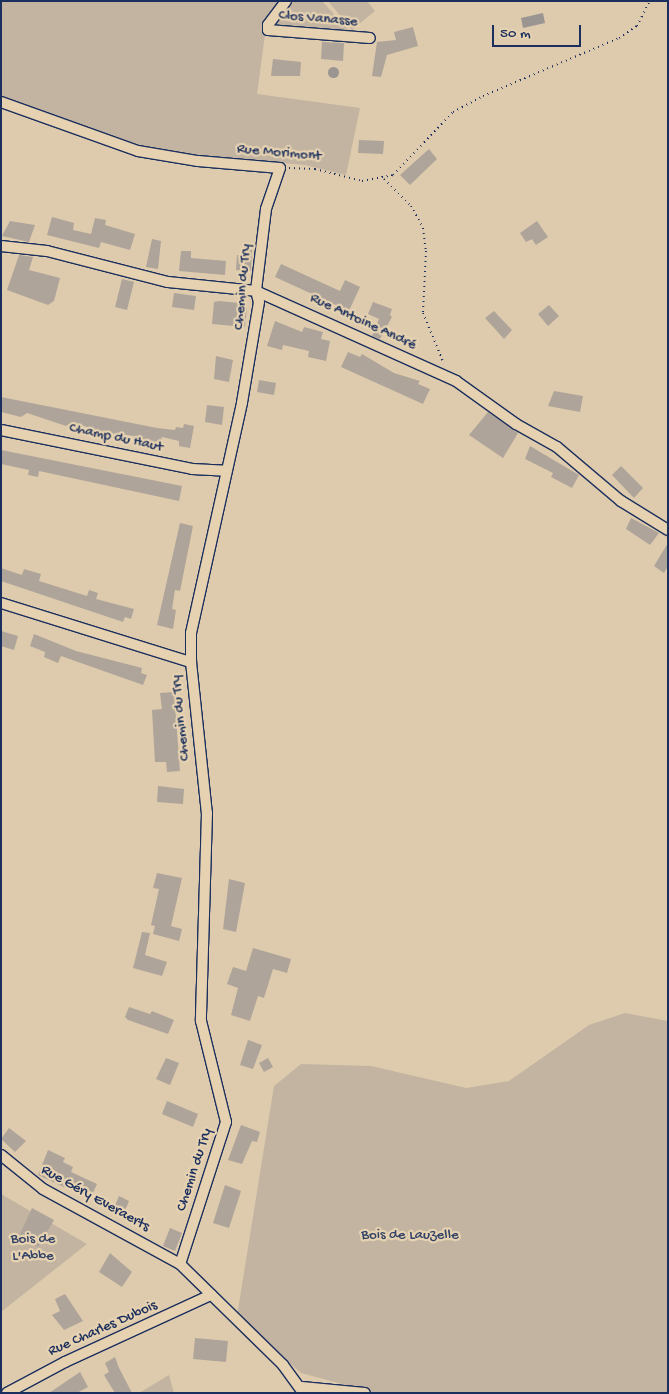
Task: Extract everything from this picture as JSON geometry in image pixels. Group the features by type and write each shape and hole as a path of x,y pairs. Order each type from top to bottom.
{"street":[{"name":"Clos Vanasse","path":"286,1 268,25 268,30 370,38"},
{"name":"Rue Morimont","path":"1,102 138,151 198,161 280,168"},
{"name":"Chemin du Try","path":"180,1264 226,1122 201,1021 207,813 191,662 191,633 260,302 256,291 266,209 280,168"},
{"name":"Rue Antoine André","path":"1,246 48,251 168,282 256,291 456,380 516,424 557,446 621,501 668,530"},
{"name":"Champ du Haut","path":"1,430 192,469 226,471"},
{"path":"1,603 191,662"},
{"name":"Rue Géry Everaerts","path":"1,1155 43,1189 180,1264"},
{"path":"180,1264 277,1358 303,1390 365,1393"},
{"name":"Rue Charles Dubois","path":"7,1393 65,1362 211,1295"}],"path":[{"path":"442,375 445,366 423,313 426,251 423,228 411,206 384,179 414,156 453,112 483,96 619,38 637,26 650,1"},
{"name":"Rue Morimont","path":"280,168 315,169 362,181 384,179"}],"green space":[{"path":"1,1 322,1 352,34 266,27 257,94 360,108 346,175 305,165 160,152 114,140 1,97"},
{"path":"328,1 367,1 375,11 352,30"},
{"name":"Bois de Lauzelle","path":"625,1013 668,1021 668,1393 376,1393 301,1373 237,1316 274,1086 301,1064 371,1066 466,1088 509,1081 589,1025"},
{"name":"Bois de L'Abbe","path":"1,1194 87,1244 1,1312"},
{"path":"169,1375 174,1393 139,1393"}],"shaded area":[{"path":"543,13 545,23 523,28 521,18"},
{"path":"331,67 335,67 338,72 337,76 331,77 328,74 328,70"}],"building":[{"path":"413,27 418,46 387,55 381,77 372,76 377,42 396,40 394,32"},
{"path":"322,42 344,43 343,61 321,59"},
{"path":"273,59 301,62 300,76 271,76"},
{"path":"359,140 384,141 383,154 358,153"},
{"path":"429,149 437,159 410,185 400,175"},
{"path":"52,217 74,223 73,230 91,234 95,218 106,220 105,225 135,234 130,250 101,242 99,248 47,235"},
{"path":"10,221 35,225 29,242 2,236"},
{"path":"537,221 548,237 536,245 532,239 526,242 520,233"},
{"path":"152,239 161,241 158,269 146,267"},
{"path":"243,249 252,250 251,271 236,270 237,255 242,255"},
{"path":"181,251 191,251 191,258 226,261 225,275 179,271"},
{"path":"19,255 33,257 29,270 60,278 54,301 48,305 7,290"},
{"path":"281,264 340,291 345,280 360,287 349,311 275,277"},
{"path":"122,279 134,282 127,310 115,307"},
{"path":"174,293 196,296 194,310 172,307"},
{"path":"214,302 239,303 238,308 247,308 245,327 212,324"},
{"path":"373,302 392,309 390,315 392,317 380,339 372,336 379,319 368,314"},
{"path":"549,305 559,316 548,326 538,314"},
{"path":"494,311 512,330 504,339 485,318"},
{"path":"275,321 302,332 304,327 323,332 321,339 330,341 326,361 308,357 309,351 283,345 282,350 267,346"},
{"path":"348,352 360,357 362,354 394,373 420,381 418,384 430,389 423,404 341,367"},
{"path":"216,356 233,360 229,382 214,379"},
{"path":"259,380 276,383 274,395 257,392"},
{"path":"554,391 583,396 580,412 548,406"},
{"path":"1,397 157,428 175,430 176,427 183,428 184,424 194,426 190,448 179,446 179,441 162,437 161,441 155,443 133,439 134,436 101,432 73,422 66,426 27,413 21,417 1,412"},
{"path":"207,405 224,407 222,425 205,422"},
{"path":"488,412 518,433 503,458 469,435"},
{"path":"530,446 579,475 572,488 551,477 553,473 525,459"},
{"path":"1,450 182,486 179,501 39,471 38,477 28,475 29,470 1,464"},
{"path":"621,466 643,488 634,498 612,475"},
{"path":"631,518 659,533 650,545 626,529"},
{"path":"180,523 193,526 180,591 175,590 172,609 176,610 173,629 157,625"},
{"path":"668,543 668,566 664,573 654,566"},
{"path":"1,568 22,575 24,569 41,574 39,581 87,596 89,590 98,593 96,599 134,609 131,619 125,617 123,622 1,581"},
{"path":"1,631 18,636 14,650 1,646"},
{"path":"34,634 76,651 142,668 141,673 147,675 143,685 61,656 58,663 44,657 45,652 30,646"},
{"path":"174,692 180,771 167,772 166,762 155,762 152,710 162,709 160,693"},
{"path":"158,786 184,789 183,804 157,802"},
{"path":"157,873 182,878 171,926 182,929 179,941 153,934 155,926 151,925 159,889 153,888"},
{"path":"229,879 245,883 236,932 223,929"},
{"path":"142,932 150,933 145,955 167,962 162,976 133,968"},
{"path":"253,948 291,959 287,973 273,969 264,998 258,996 250,1021 231,1015 238,988 227,984 233,967 246,971"},
{"path":"129,1007 150,1014 152,1011 174,1020 168,1034 128,1020 125,1017"},
{"path":"248,1040 262,1045 253,1069 240,1065"},
{"path":"166,1058 179,1063 170,1085 156,1079"},
{"path":"268,1058 273,1067 264,1072 259,1063"},
{"path":"167,1101 198,1114 193,1127 162,1114"},
{"path":"241,1125 260,1132 257,1142 252,1141 242,1164 228,1160"},
{"path":"9,1128 26,1141 15,1152 1,1139"},
{"path":"48,1150 65,1158 63,1162 73,1167 71,1172 97,1184 90,1199 38,1175"},
{"path":"225,1185 241,1191 229,1228 213,1223"},
{"path":"119,1196 129,1201 122,1218 112,1213"},
{"path":"32,1208 54,1220 38,1247 19,1236"},
{"path":"170,1228 182,1233 175,1251 163,1246"},
{"path":"110,1253 132,1272 122,1287 99,1272"},
{"path":"65,1294 83,1321 64,1330 52,1315 60,1311 55,1299"},
{"path":"195,1338 228,1341 226,1362 193,1359"},
{"path":"115,1357 132,1393 115,1393 104,1375 109,1372 105,1363"},
{"path":"80,1372 88,1387 77,1393 49,1393"}]}
